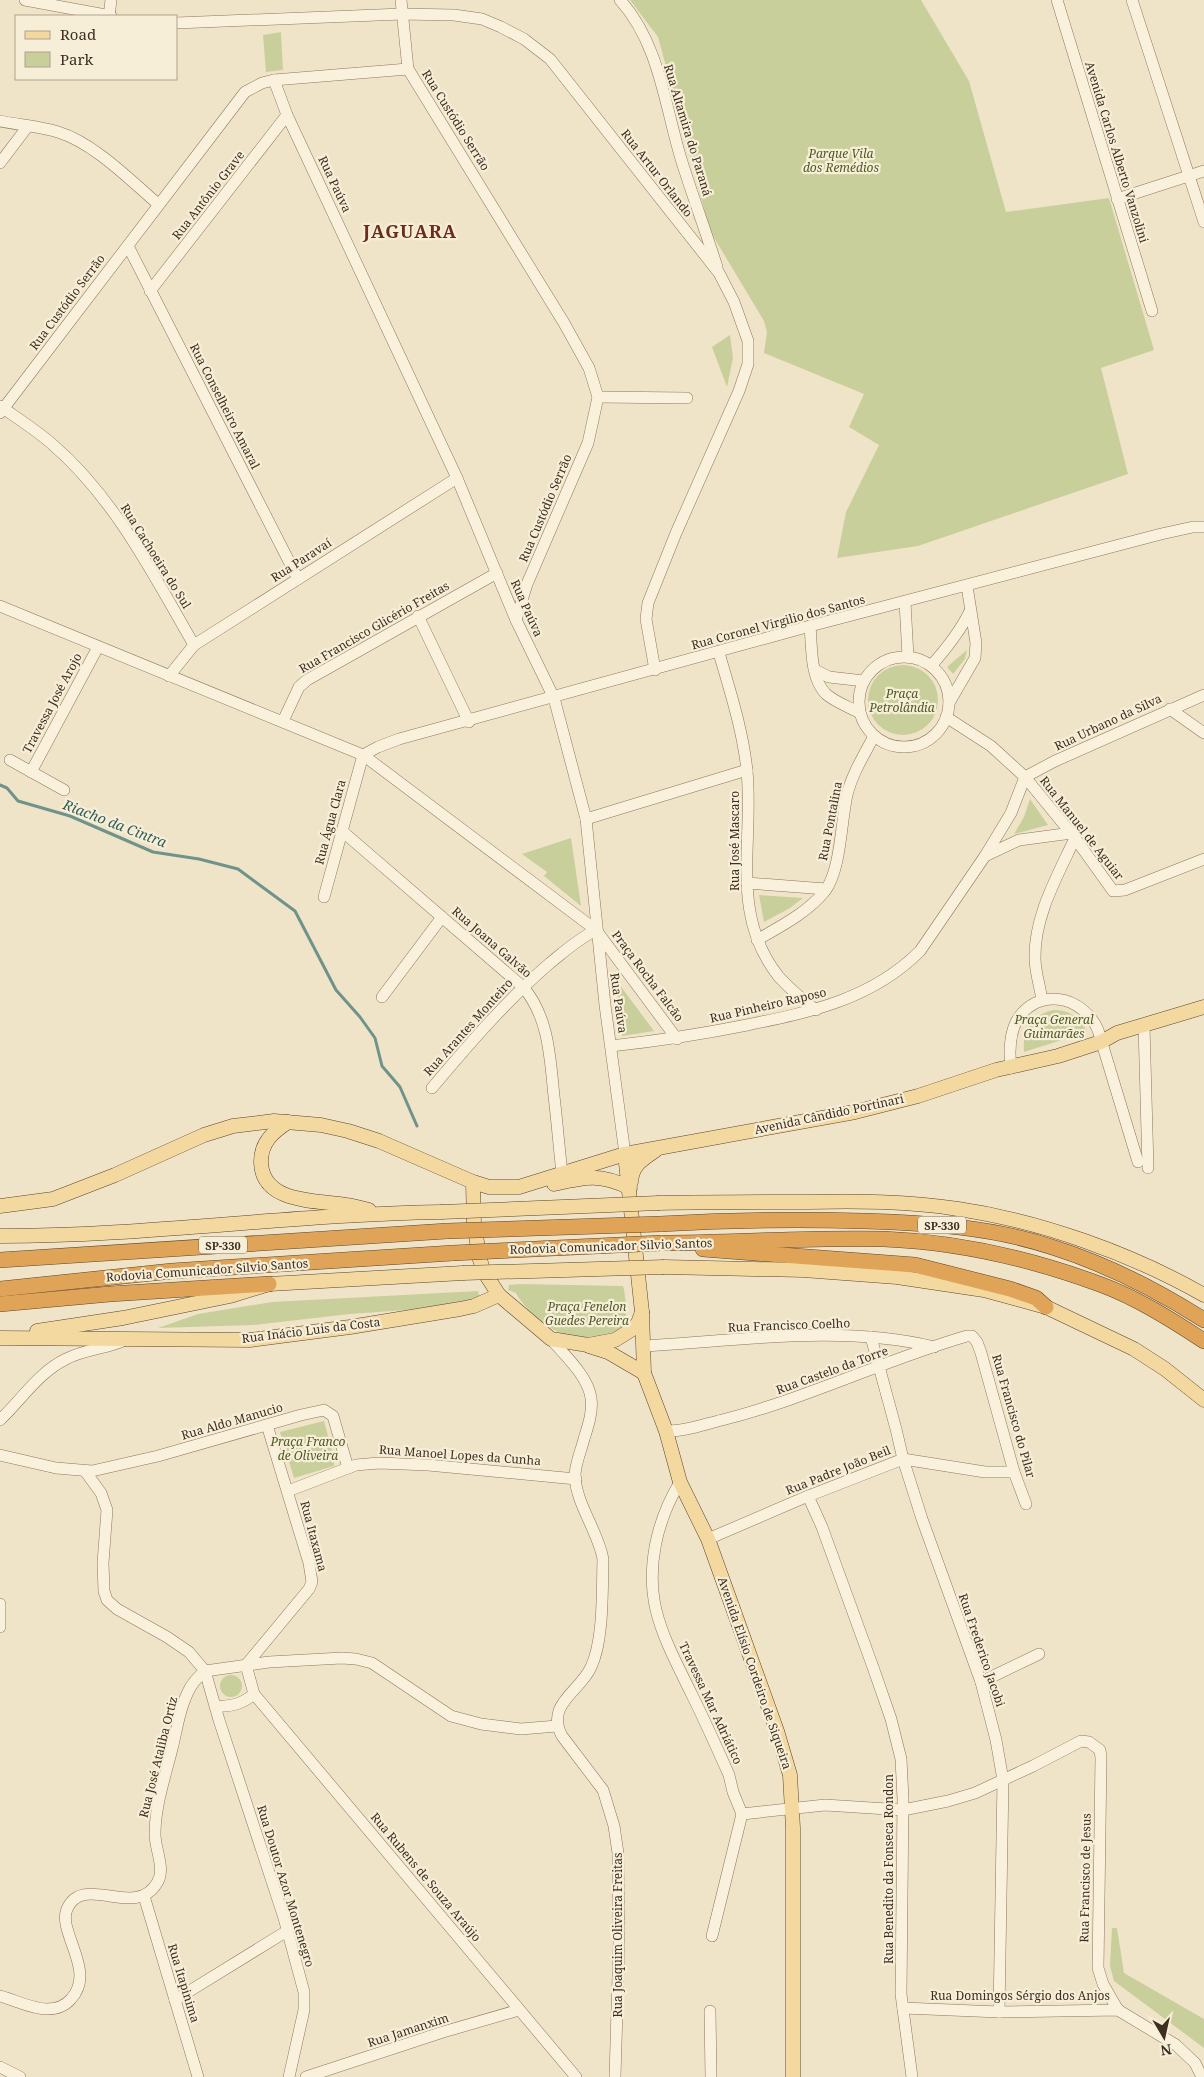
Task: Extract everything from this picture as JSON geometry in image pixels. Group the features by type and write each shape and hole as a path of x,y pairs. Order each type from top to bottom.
{"highway":[{"name":"Rodovia Comunicador Silvio Santos","path":"0,1260 447,1231 752,1220 902,1222 960,1226 1053,1247 1112,1269 1172,1300 1204,1320"},
{"name":"Rodovia Comunicador Silvio Santos","path":"0,1289 172,1271 453,1252 664,1243 885,1239 972,1248 1038,1265 1103,1285 1150,1308 1204,1341"},
{"path":"664,1243 716,1251 915,1266 1010,1289 1036,1298 1046,1307"},
{"path":"0,1304 110,1294 269,1284"}],"main road":[{"name":"Avenida Cândido Portinari","path":"528,1185 625,1154 854,1112 918,1096 1011,1065 1204,1007"},
{"name":"Avenida Cândido Portinari","path":"0,1206 53,1199 73,1193 204,1135 232,1126 274,1121 321,1125 348,1130 379,1141 473,1182 503,1188 542,1185 587,1176 599,1176 630,1188 634,1169 639,1162 660,1147"},
{"path":"288,1122 272,1134 262,1152 263,1173 273,1188 290,1197 346,1205 384,1213"},
{"name":"Avenida Elísio Cordeiro de Siqueira","path":"625,1154 642,1312 644,1373 668,1436 680,1482 708,1539 790,1775 793,1828 792,2077"},
{"path":"473,1182 474,1224 480,1260 484,1272 499,1295 551,1339 608,1352 644,1373"},
{"path":"0,1236 200,1226 384,1213 659,1203 887,1202 959,1209 1045,1228 1109,1250 1170,1276 1204,1295"},
{"path":"6,1338 123,1318 230,1296 269,1284 463,1273 664,1268 803,1270 897,1277 984,1290 1046,1307 1134,1349 1165,1369 1204,1400"},
{"name":"Rua Inácio Luis da Costa","path":"6,1338 250,1340 350,1327 460,1309 474,1306 499,1295"},
{"path":"588,1346 615,1340 631,1330 638,1322 642,1312"}],"street":[{"path":"25,0 105,15"},
{"path":"110,15 111,0"},
{"path":"401,0 408,69"},
{"name":"Rua Altamira do Paraná","path":"620,0 638,23 649,46 682,161 719,273"},
{"name":"Avenida Carlos Alberto Vanzolini","path":"1057,0 1152,311"},
{"path":"1132,0 1204,222"},
{"name":"Rua Artur Orlando","path":"178,24 402,14 454,15 482,19 516,35 538,48 550,59 719,273 743,324 748,341 748,364 739,391 676,533 648,603 646,619 655,670"},
{"name":"Rua Custódio Serrão","path":"1,409 245,92 262,83 274,80 408,69 564,322 589,368 598,397 588,443 527,584 516,620"},
{"name":"Rua Paúva","path":"274,80 287,115 457,478 516,620 554,698 586,819 596,930 625,1154"},
{"name":"Rua Antônio Grave","path":"150,291 287,115"},
{"path":"0,121 57,132 84,145 104,159 158,204"},
{"path":"0,163 28,126"},
{"path":"1117,199 1204,171"},
{"name":"Rua Conselheiro Amaral","path":"128,246 298,579"},
{"path":"598,397 687,398"},
{"name":"Rua Cachoeira do Sul","path":"1,409 53,444 83,476 112,512 139,551 194,646"},
{"name":"Rua Paravaí","path":"169,676 194,646 457,478"},
{"name":"Rua Coronel Virgilio dos Santos","path":"363,755 399,739 469,722 810,626 1161,534 1193,527 1204,527"},
{"name":"Rua Francisco Glicério Freitas","path":"283,722 299,687 307,680 497,573"},
{"path":"949,703 947,689 941,676 931,666 908,657 882,662 864,680 859,696 860,713 865,726 874,736 886,743 901,747 915,745 929,739 939,729 946,717 949,703 975,658 976,643 967,586"},
{"path":"905,602 908,657"},
{"path":"0,606 363,755 596,930"},
{"path":"931,666 964,625 970,611"},
{"path":"418,616 469,722"},
{"path":"810,626 816,679 826,694 860,713"},
{"name":"Travessa José Arojo","path":"31,772 98,647"},
{"name":"Rua José Mascaro","path":"719,652 743,742 747,770 748,906 757,940 780,978 816,1010"},
{"path":"815,670 830,677 864,680"},
{"name":"Rua Urbano da Silva","path":"1025,777 1055,761 1204,695"},
{"path":"1170,709 1204,733"},
{"name":"Rua Manuel de Aguiar","path":"946,717 992,746 1025,777 1073,835 1110,888 1116,892 1204,859"},
{"name":"Rua Pontalina","path":"757,940 808,908 826,889 835,865 847,793 874,736"},
{"name":"Rua Água Clara","path":"324,897 363,755"},
{"name":"Travessa José Arojo","path":"10,760 64,790"},
{"path":"586,819 747,770"},
{"name":"Rua Pinheiro Raposo","path":"611,1046 677,1039 816,1010 837,1003 872,987 907,964 920,951 984,856 1011,812 1025,777"},
{"name":"Rua Joana Galvão","path":"342,832 523,987 532,997 546,1035 562,1173"},
{"path":"984,856 1019,840 1073,835 1039,927 1035,960 1042,1000"},
{"path":"747,883 826,889"},
{"path":"382,997 442,917"},
{"name":"Rua Arantes Monteiro","path":"432,1088 474,1038 523,987 580,938 596,930"},
{"name":"Praça Rocha Falcão","path":"596,930 677,1039"},
{"path":"1011,1065 1010,1045 1016,1022 1024,1012 1042,1000 1055,999 1077,1004 1094,1021 1143,1165 1144,1026"},
{"name":"Rua Castelo da Torre","path":"668,1436 698,1426 764,1410 934,1347 967,1336 973,1337"},
{"name":"Rua Francisco Coelho","path":"644,1346 787,1338 871,1337 907,1340 934,1347"},
{"name":"Rua Frederico Jacobi","path":"871,1337 903,1459 922,1520 981,1682 996,1740 1003,1780 999,2012"},
{"name":"Rua Francisco do Pilar","path":"973,1337 981,1353 1014,1472 1026,1504"},
{"path":"64,1360 69,1338"},
{"path":"0,1455 56,1468 85,1470 101,1493 107,1510 103,1563 104,1591 107,1600 117,1609 167,1637 189,1652 205,1671 322,1658 362,1660 372,1663 451,1716 481,1724 521,1729 557,1726 557,1717 561,1706 592,1666 597,1648 603,1559 600,1546 581,1499 576,1479 577,1463 591,1408 591,1397 583,1379 551,1339"},
{"path":"0,1420 41,1378 64,1360 86,1351 110,1347 125,1340"},
{"name":"Rua Aldo Manucio","path":"85,1470 111,1467 158,1456 318,1411 328,1412 333,1416 348,1468"},
{"name":"Rua Itaxama","path":"246,1665 310,1589 312,1582 309,1563 267,1425"},
{"name":"Rua Padre João Beil","path":"708,1539 808,1496 903,1459 985,1472 1014,1472"},
{"name":"Rua Manoel Lopes da Cunha","path":"288,1491 348,1468 368,1463 419,1464 576,1479"},
{"name":"Travessa Mar Adriático","path":"680,1482 665,1508 654,1548 653,1579 656,1612 729,1775 733,1792 742,1814"},
{"name":"Rua Benedito da Fonseca Rondon","path":"808,1496 822,1527 891,1719 901,1759 903,1810 903,2008 912,2077"},
{"path":"0,1604 0,1627"},
{"path":"981,1682 1039,1654"},
{"path":"216,1706 240,1704 254,1694 246,1665"},
{"name":"Rua Doutor Azor Montenegro","path":"205,1671 287,1931 304,1992 304,2010 288,2077"},
{"name":"Rua José Ataliba Ortiz","path":"144,1896 158,1881 160,1871 155,1836 156,1819 182,1709 190,1689 198,1677 205,1671"},
{"name":"Rua Rubens de Souza Araújo","path":"254,1694 576,2077"},
{"name":"Rua Joaquim Oliveira Freitas","path":"557,1726 562,1736 583,1761 603,1790 614,1826 618,1853 619,1943 615,2077"},
{"name":"Rua Francisco de Jesus","path":"1003,1780 1080,1741 1095,1745 1100,1750 1098,1968 1103,1984 1118,2010"},
{"path":"712,1936 742,1814 792,1807 825,1805 903,1810 960,1798 1003,1780"},
{"path":"0,1996 38,2008 48,2009 61,2007 70,2001 76,1992 80,1980 78,1961 66,1920 67,1910 73,1901 84,1895 96,1894 121,1898 144,1896"},
{"name":"Rua Itapinima","path":"144,1896 198,2077"},
{"path":"175,2000 287,1931"},
{"name":"Rua Domingos Sérgio dos Anjos","path":"903,2008 999,2012 1118,2010 1176,2045 1195,2063 1202,2077"},
{"name":"Rua Jamanxim","path":"306,2077 443,2032 519,2010"},
{"path":"710,2011 711,2077"},
{"path":"0,2067 20,2077"}],"green space":[{"name":"Parque Vila dos Remédios","path":"630,0 921,0 969,81 1006,212 1109,198 1154,350 1101,368 1128,474 918,546 837,558 846,512 879,445 849,427 864,394 764,353 767,332 764,321 710,231 658,37"},
{"path":"281,32 283,70 266,72 263,35"},
{"path":"730,335 733,358 727,387 712,347"},
{"name":"Praça Petrolândia","path":"967,650 965,659 953,674 947,667"},
{"name":"Praça Petrolândia","path":"903,665 916,668 928,675 935,687 938,700 935,713 928,725 916,732 903,735 890,732 878,725 871,713 868,700 871,687 878,675 890,668"},
{"path":"1030,799 1048,825 1014,834 1024,817"},
{"path":"571,838 581,906 544,876 547,872 522,854"},
{"path":"759,895 803,898 790,908 764,922"},
{"path":"616,980 654,1031 622,1036"},
{"name":"Praça General Guimarães","path":"1053,1010 1064,1011 1073,1015 1081,1022 1087,1032 1024,1052 1026,1030 1039,1016"},
{"name":"Praça Fenelon Guedes Pereira","path":"509,1285 623,1286 626,1319 618,1331 599,1337 582,1338 565,1335 537,1318 516,1293 508,1290"},
{"path":"478,1291 480,1298 420,1309 350,1314 253,1325 158,1328 198,1314 272,1302"},
{"name":"Praça Franco de Oliveira","path":"324,1421 334,1458 334,1466 294,1478 280,1432"},
{"path":"231,1675 239,1678 242,1686 239,1694 231,1697 223,1694 220,1686 223,1678"},
{"path":"1112,1928 1117,1928 1124,1973 1204,2019 1204,2048 1114,1981 1110,1966"}],"waterway":[{"name":"Riacho da Cintra","path":"0,785 7,788 18,801 70,816 153,852 199,859 238,869 295,911 336,990 360,1017 375,1038 382,1066 400,1087 417,1126"}],"district":[{"name":"JAGUARA","path":"410,231"}]}
